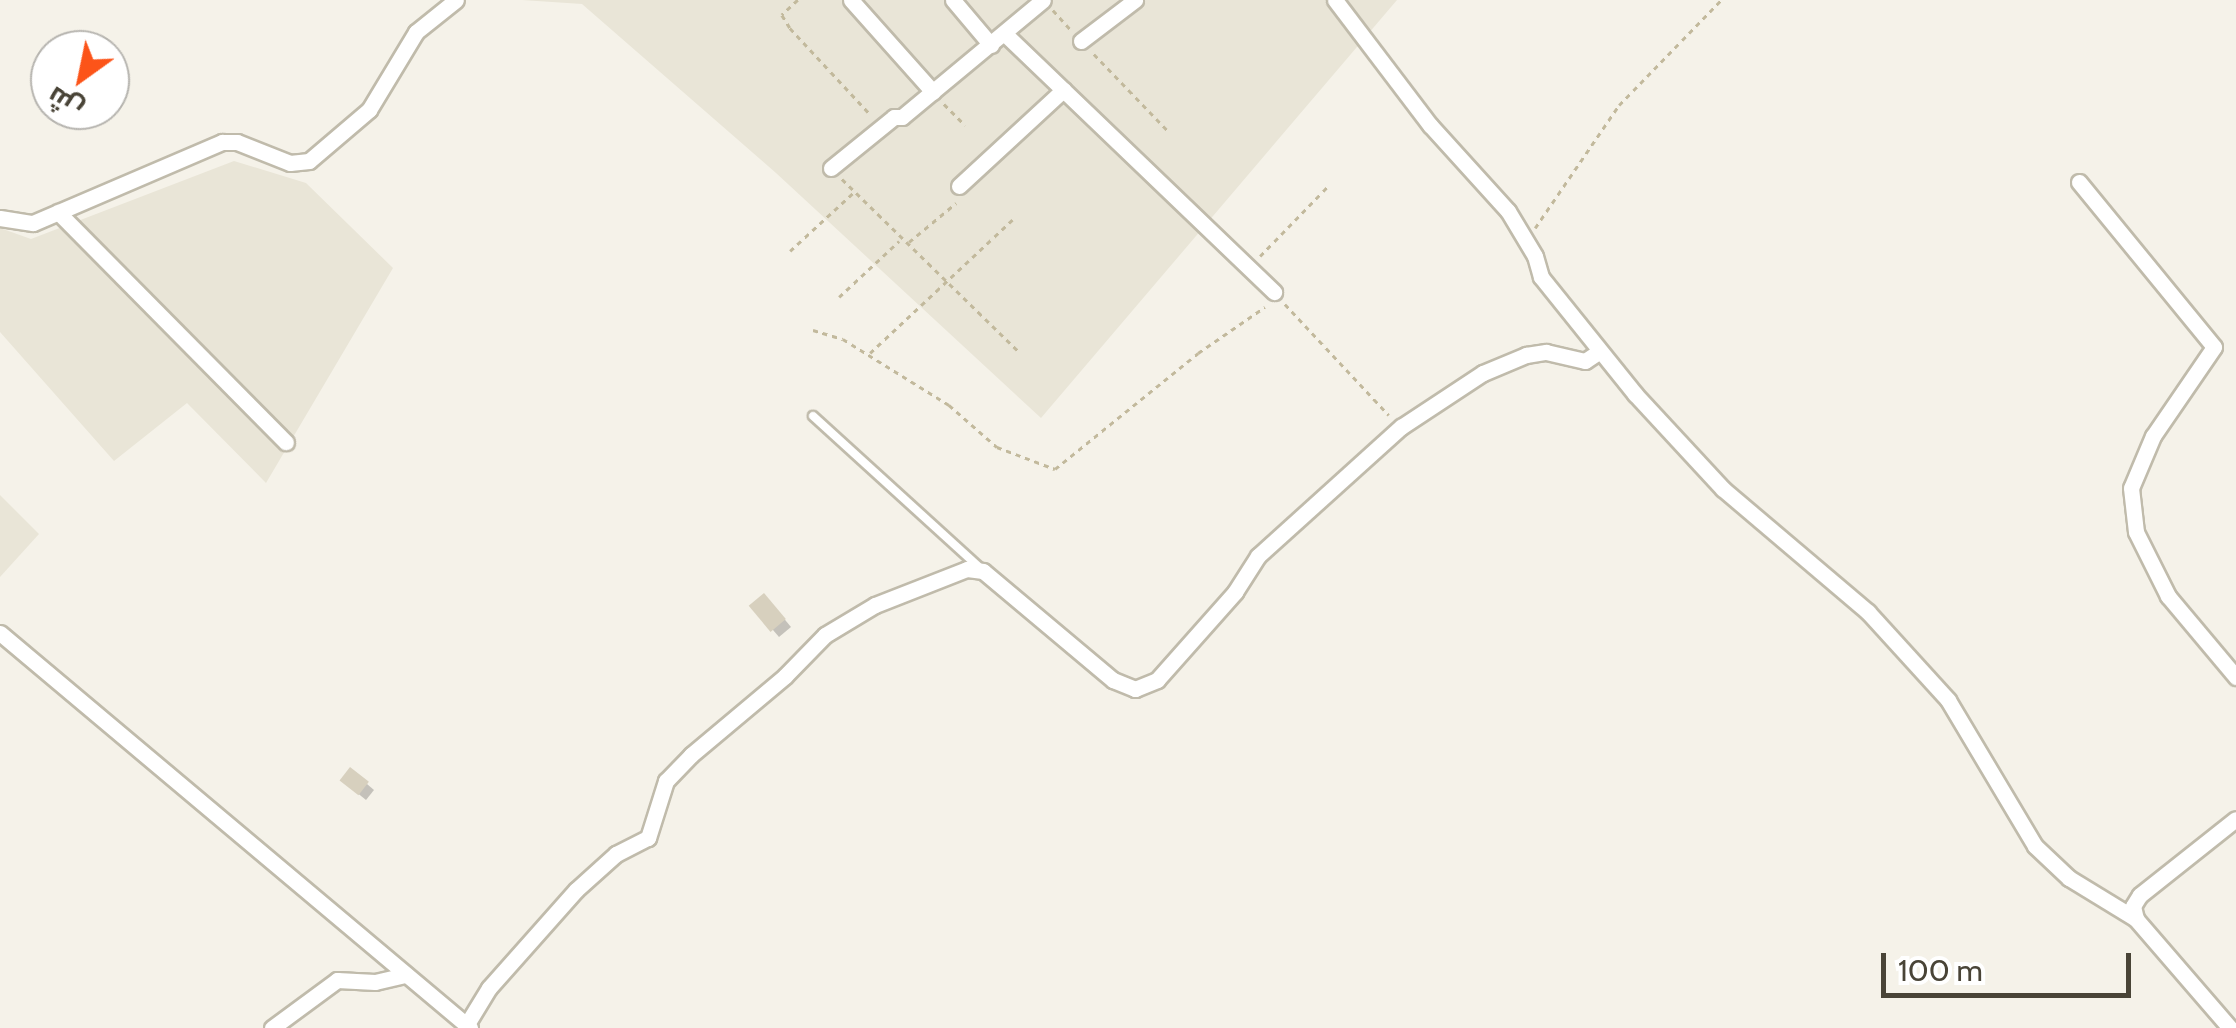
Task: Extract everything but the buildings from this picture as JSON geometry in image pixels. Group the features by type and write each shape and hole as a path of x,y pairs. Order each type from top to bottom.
{"street":[{"path":"0,218 33,223 222,142 237,142 290,162 310,161 369,110 416,32 456,0"},
{"path":"850,0 933,92"},
{"path":"953,0 990,45"},
{"path":"1081,41 1135,0"},
{"path":"1334,0 1430,125 1508,211 1542,277 1600,351 1723,488 1831,577 1948,700 2035,846 2069,878 2136,919 2230,1028"},
{"path":"831,168 933,92 1044,1"},
{"path":"1005,34 1280,298"},
{"path":"959,186 1063,90"},
{"path":"2080,182 2214,348 2153,436 2131,488 2136,532 2168,596 2236,677"},
{"path":"58,212 286,442"},
{"path":"0,633 469,1026 490,988 576,890 616,854 648,838 659,816 666,780 826,635 876,604 967,569 983,571 1113,680 1135,689 1157,680 1235,592 1258,556 1401,427 1483,373 1526,355 1546,352 1585,361 1600,351"},
{"path":"2136,919 2134,906 2140,895 2236,819"},
{"path":"272,1028 337,980 375,982 406,975"}],"lane":[{"path":"813,416 983,571"}],"path":[{"path":"798,0 782,15 790,28 883,126"},
{"path":"1526,242 1619,105 1721,0"},
{"path":"1044,1 1168,131"},
{"path":"933,92 964,125"},
{"path":"831,168 900,240 948,278 1019,352"},
{"path":"1248,268 1329,185"},
{"path":"907,244 956,204 959,186"},
{"path":"790,250 854,192"},
{"path":"868,354 1012,220"},
{"path":"840,297 900,240"},
{"path":"813,330 843,339 949,405 997,447 1055,469 1256,310 1280,298 1401,427"}],"shaded area":[{"path":"522,0 1397,0 1041,418 776,173 582,4"},
{"path":"234,161 306,183 393,268 266,483 187,403 114,461 0,332 0,228 31,239"},
{"path":"0,495 39,534 0,577"}]}
